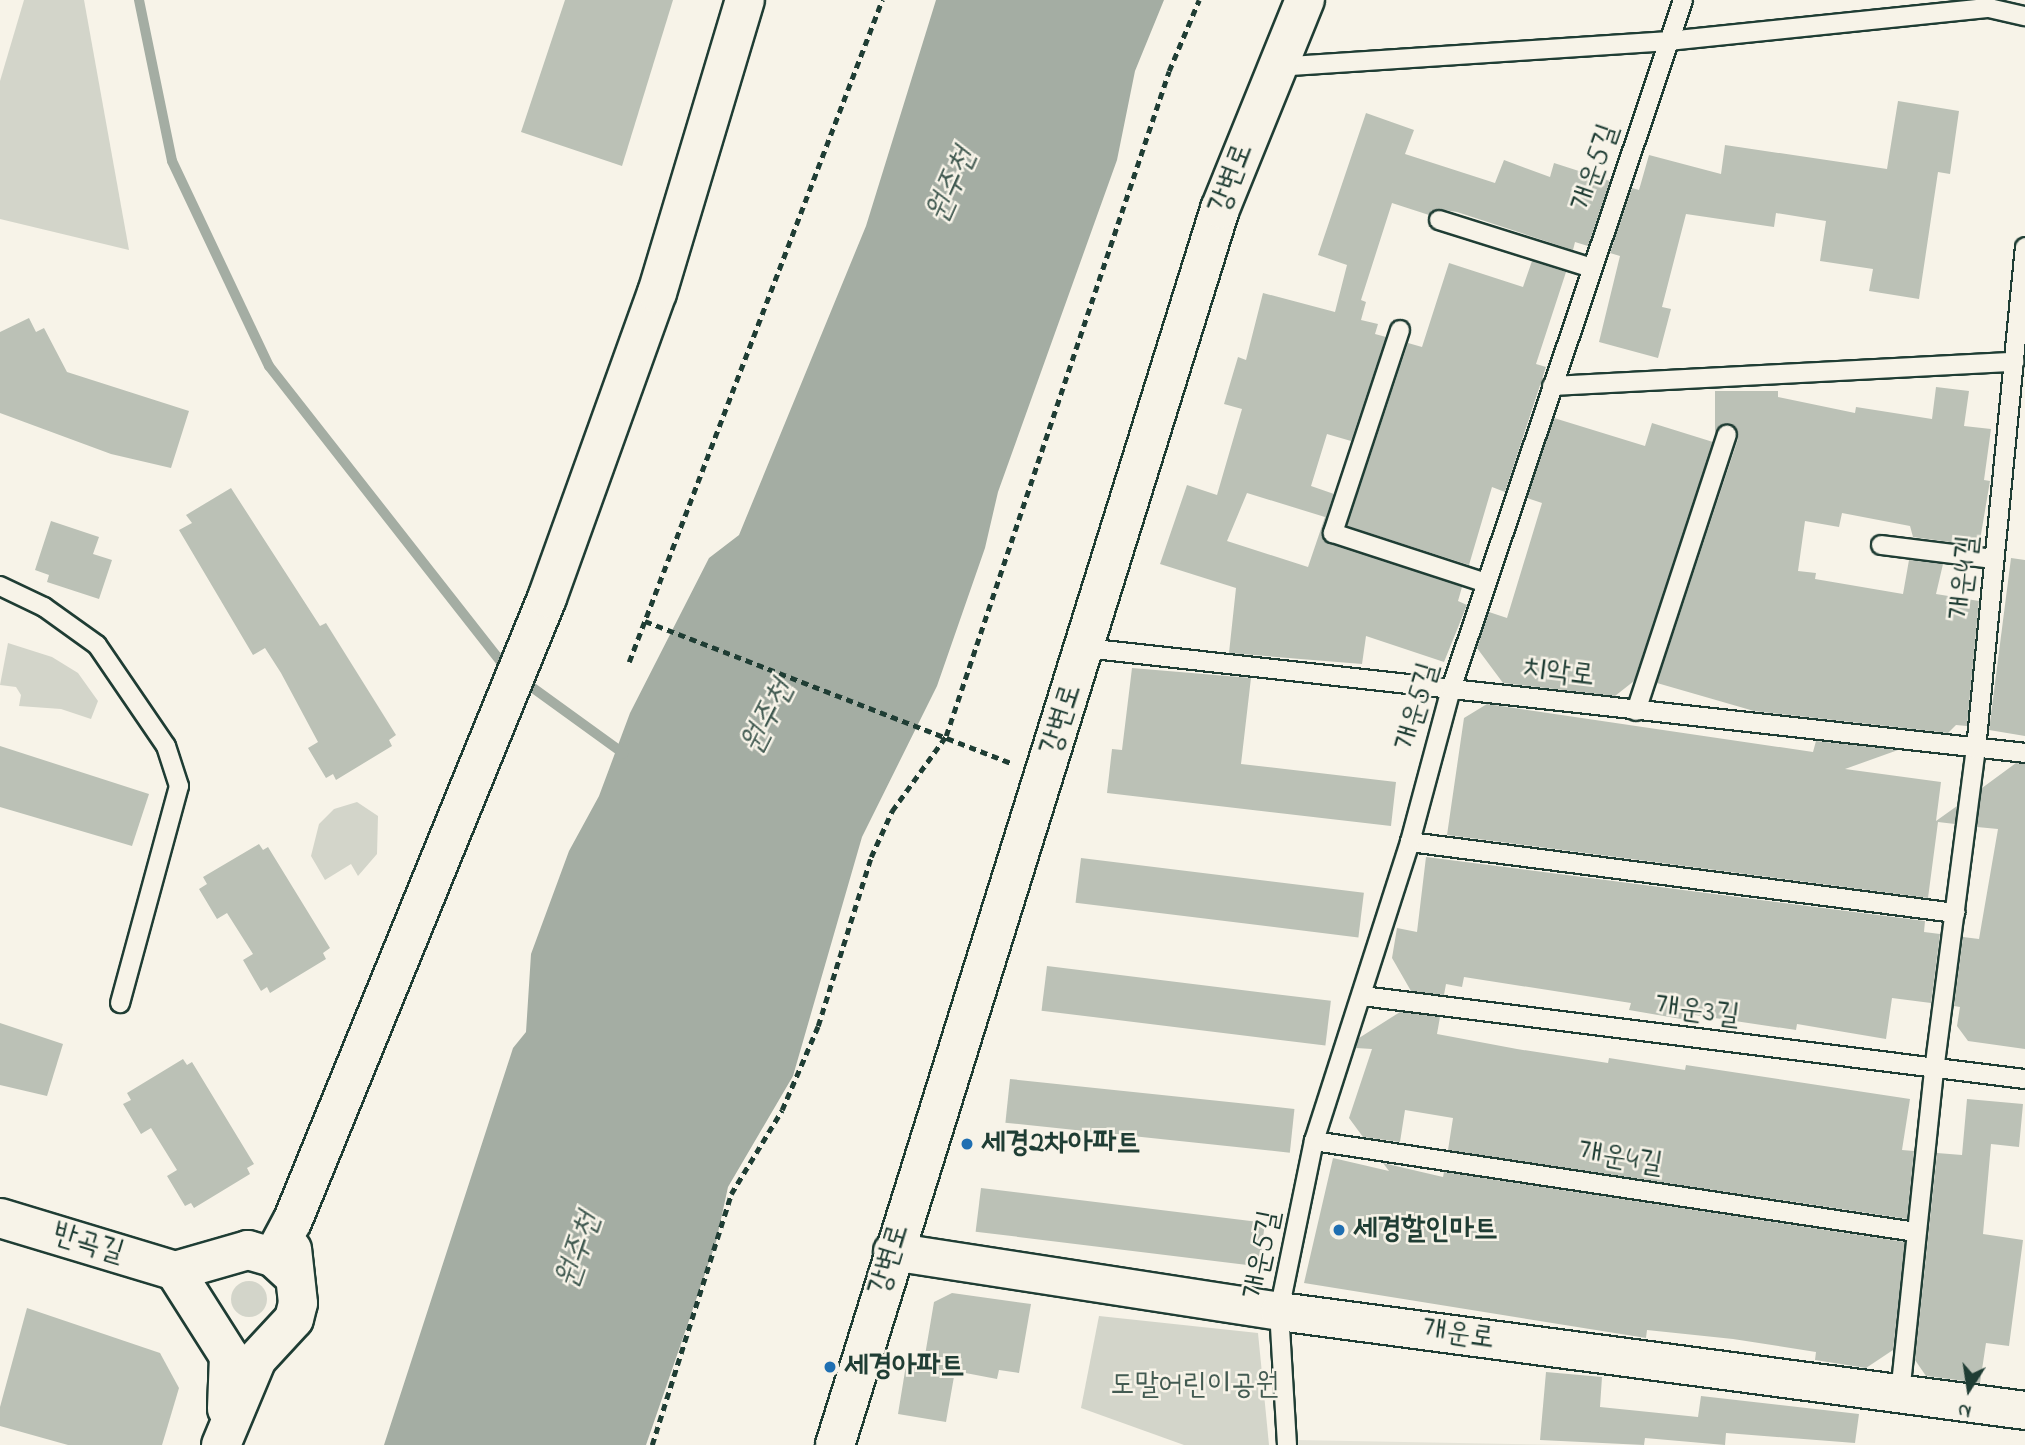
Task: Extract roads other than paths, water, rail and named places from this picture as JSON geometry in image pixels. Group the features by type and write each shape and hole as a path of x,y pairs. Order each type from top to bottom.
{"street":[{"path":"718,0 721,75"},
{"path":"224,1433 245,1397 257,1359 284,1332 298,1303 282,1266 292,1222 547,598 657,293 745,0"},
{"name":"강변로","path":"835,1445 892,1251 1085,648 1220,209 1305,0"},
{"name":"반곡길","path":"0,1217 175,1270"},
{"path":"224,1433 229,1356 175,1270 248,1250 282,1266"},
{"name":"개운로","path":"892,1251 1279,1311 2025,1410"},
{"path":"218,1260 201,1286 208,1324 224,1341 255,1347 284,1332"}],"lane":[{"name":"개운5길","path":"1286,1445 1279,1311 1314,1141 1410,842 1451,689 1683,0"},
{"path":"1277,67 1668,41 1989,8 2025,16"},
{"path":"1439,220 1592,268"},
{"name":"개운4길","path":"1900,1394 1934,1072 1976,750 2025,247"},
{"path":"1401,330 1333,533 1486,583"},
{"path":"1552,386 2014,362"},
{"path":"1636,710 1727,435"},
{"path":"1881,545 1994,559"},
{"path":"0,586 44,607 97,645 166,746 179,786 120,1003"},
{"name":"치악로","path":"1085,648 1976,750 2025,753"},
{"path":"1410,842 1955,914"},
{"name":"개운3길","path":"1362,996 1934,1072 2025,1079"},
{"name":"개운4길","path":"1314,1141 1916,1232"}],"water":[{"name":"원주천","path":"936,0 1164,0 1135,71 1117,160 998,492 985,548 937,686 862,837 793,1076 728,1187 716,1242 646,1445 384,1445 513,1048 526,1032 531,954 569,851 599,796 630,713 709,558 739,535 866,226"}],"waterway":[{"path":"139,0 172,161 269,366 507,669"},
{"path":"522,680 623,753"}],"place":[{"name":"세경2차아파트","path":"967,1144"},
{"name":"세경할인마트","path":"1339,1230"},
{"name":"세경아파트","path":"830,1367"}],"park label":[{"name":"도말어린이공원","path":"1195,1386"}]}
